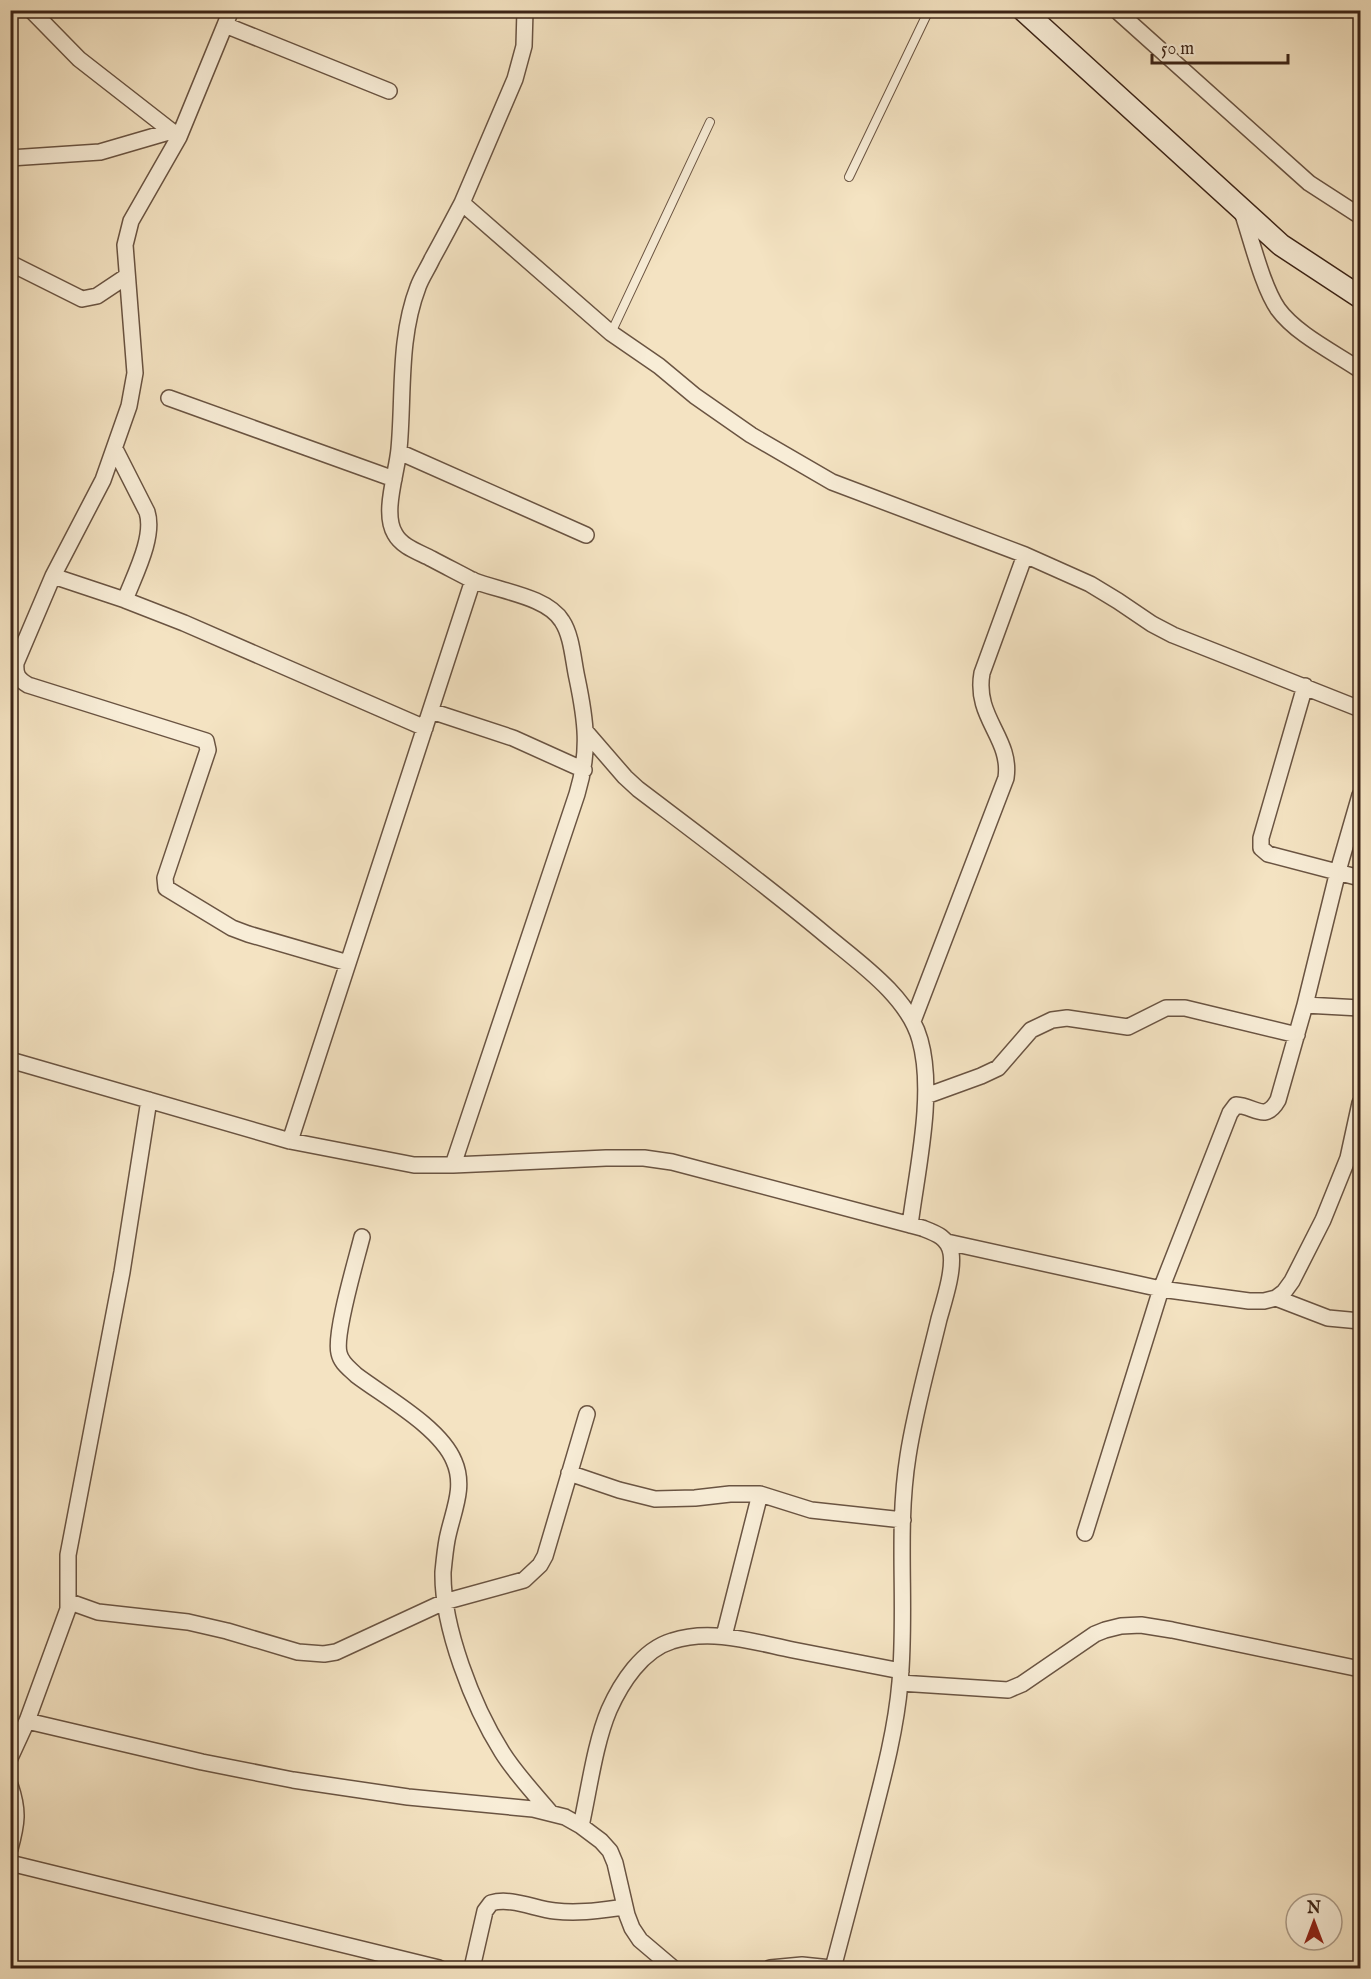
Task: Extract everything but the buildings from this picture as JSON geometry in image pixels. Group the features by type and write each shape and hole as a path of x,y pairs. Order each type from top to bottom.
{"main road":[{"path":"1023,10 1281,245 1360,297"}],"street":[{"path":"31,10 79,59 175,134"},
{"path":"231,10 175,134 131,221 125,245 135,373 129,406 103,480 53,576 15,669 20,681 28,685 204,740 208,745 165,878 166,888 248,934 348,963"},
{"path":"453,1165 584,770 585,714 570,644 562,621 556,613 530,599 473,580 401,543 394,533 390,513 399,452 404,351 417,287 462,203 495,121 515,79 524,46 525,10"},
{"path":"1116,10 1309,183 1360,216"},
{"path":"225,25 389,91"},
{"path":"10,158 100,152 175,134"},
{"path":"462,203 611,333 751,435 832,482 1025,555 1090,584 1173,635 1360,709"},
{"path":"1241,209 1271,297 1279,311 1305,334 1360,370"},
{"path":"10,263 81,298 97,296 127,276"},
{"path":"169,398 394,479"},
{"path":"115,449 147,512 149,522 147,541 125,600"},
{"path":"399,452 586,535"},
{"path":"913,1022 1006,778 1006,755 983,706 980,685 982,673 1025,555"},
{"path":"53,576 183,622 425,728"},
{"path":"290,1141 473,580"},
{"path":"1305,686 1260,843 1263,852 1268,854 1360,878"},
{"path":"431,711 513,738 584,770"},
{"path":"586,732 638,789 778,896 874,976 899,1002 913,1022 924,1057 926,1095 910,1225"},
{"path":"1084,1533 1161,1289 1230,1113 1236,1105 1267,1112 1278,1100 1360,795"},
{"path":"1305,1005 1360,1008"},
{"path":"926,1095 998,1068 1031,1030 1052,1020 1067,1018 1128,1027 1166,1008 1185,1008 1297,1035"},
{"path":"10,1060 290,1141 414,1165 606,1158 644,1158 672,1162 910,1225 939,1234 947,1242 951,1252 945,1295 911,1432 906,1467 901,1677 886,1765 832,1968 802,1965 770,1968"},
{"path":"10,1758 27,1720 70,1602 68,1555 120,1283 149,1100"},
{"path":"947,1242 1161,1289 1249,1300 1276,1298 1292,1281 1323,1220 1348,1158 1360,1103"},
{"path":"362,1237 338,1335 339,1354 343,1364 356,1375 439,1437 454,1461 458,1472 459,1487 443,1573 444,1602 457,1653 487,1727 503,1754 550,1812"},
{"path":"1276,1298 1328,1318 1360,1321"},
{"path":"70,1602 98,1612 180,1621 227,1631 298,1652 324,1654 336,1652 444,1602 512,1584 524,1580 533,1573 545,1556 587,1414"},
{"path":"569,1473 619,1490 655,1499 760,1494 810,1510 903,1520"},
{"path":"724,1636 760,1494"},
{"path":"581,1826 600,1740 608,1712 619,1689 654,1649 671,1641 690,1637 724,1636 901,1677 1008,1690 1022,1684 1095,1634 1122,1626 1141,1625 1172,1630 1360,1669"},
{"path":"27,1720 202,1762 293,1780 408,1797 550,1812 581,1826 610,1851 632,1928 640,1940 673,1968"},
{"path":"10,1785 18,1817 10,1849"},
{"path":"10,1863 439,1968"},
{"path":"472,1968 485,1911 491,1903 503,1901 572,1913 625,1907"}],"lane":[{"path":"849,177 929,10"},
{"path":"611,333 710,122"}]}
